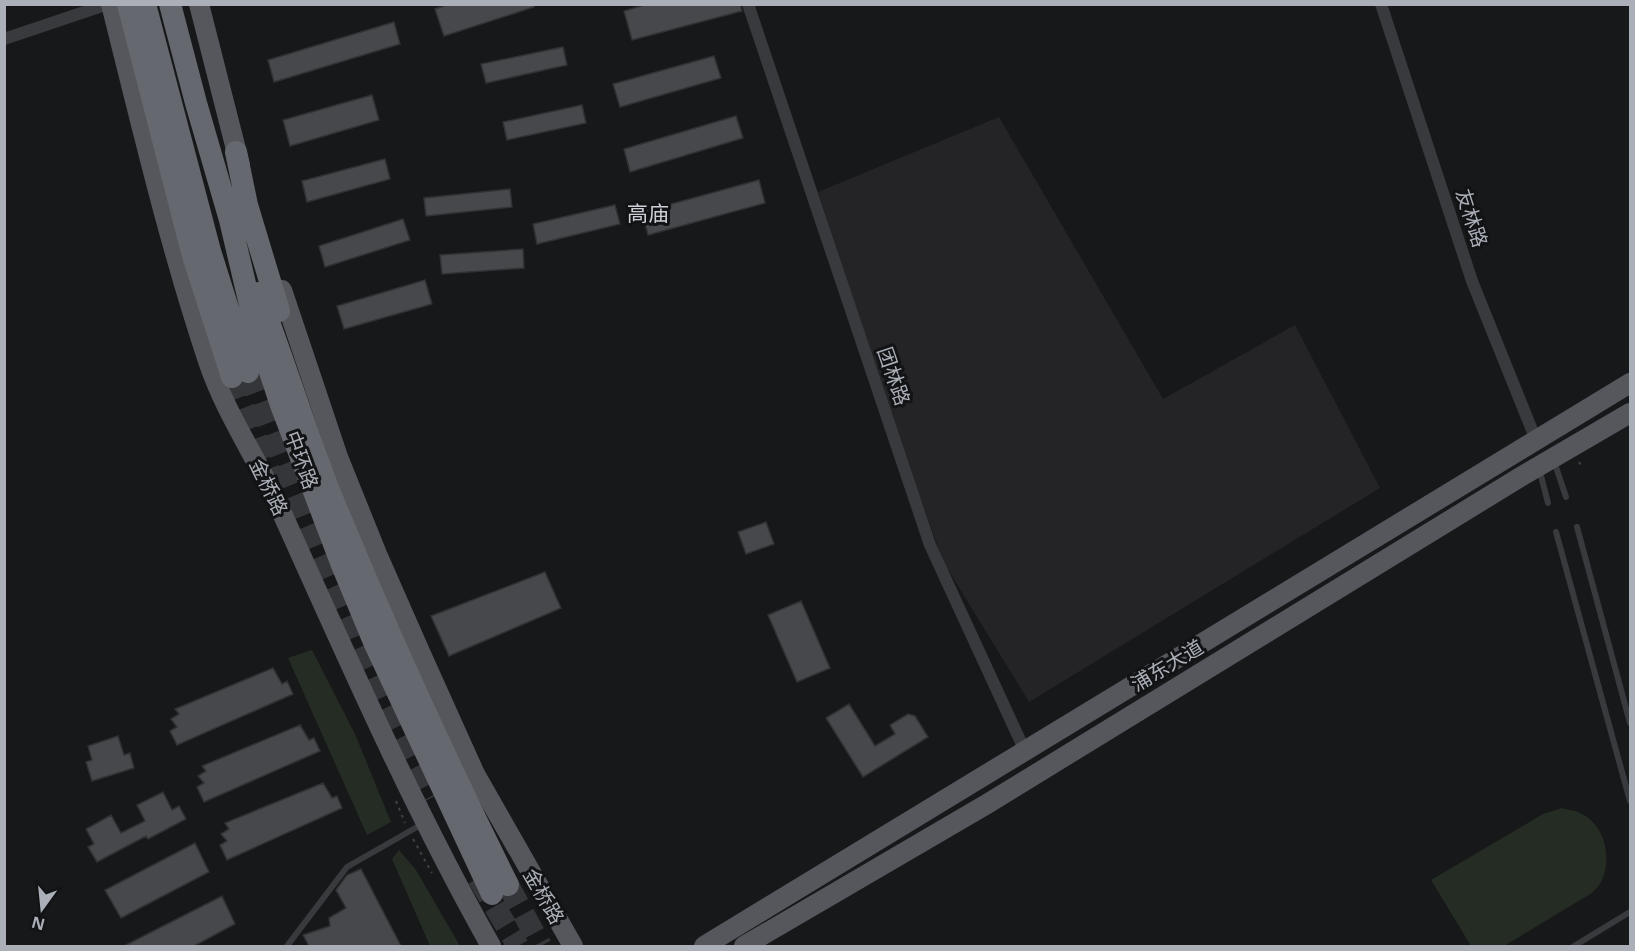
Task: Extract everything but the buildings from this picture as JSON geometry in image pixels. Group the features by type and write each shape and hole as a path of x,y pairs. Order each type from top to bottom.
{"highway":[{"path":"128,4 194,256 240,374 145,4"},
{"name":"中环路","path":"170,4 230,220 255,326 312,487 374,642 500,889 358,559"},
{"path":"236,152 257,242 358,559"},
{"path":"230,220 270,321 326,482 358,559"}],"main road":[{"name":"金桥路","path":"110,4 173,245 219,390 278,504 384,741 453,878 491,946"},
{"name":"金桥路","path":"199,4 236,152 338,457 377,554 475,774 573,946"},
{"name":"浦东大道","path":"704,946 1630,383"},
{"name":"浦东大道","path":"744,946 987,804 1630,413"}],"street":[{"path":"4,39 110,4"},
{"name":"团林路","path":"748,4 930,545 1025,752"},
{"name":"友林路","path":"1381,4 1472,281 1536,440"}],"lane":[{"path":"1546,463 1566,497"},
{"path":"1546,463 1548,503"},
{"path":"1576,527 1630,723"},
{"path":"1556,531 1630,801"},
{"path":"287,946 347,867 425,823"},
{"path":"1574,946 1630,912"}],"shaded area":[{"path":"999,117 1163,399 1295,325 1380,488 1029,702 944,563 894,426 818,192"},
{"path":"312,650 355,734 391,822 367,835 288,658"},
{"path":"1562,808 1578,812 1589,818 1601,834 1606,863 1605,873 1600,883 1592,893 1504,946 1471,946 1431,880 1543,814"},
{"path":"399,850 416,870 460,946 430,946 392,859"}],"tunnel":[{"path":"248,372 335,587 383,692 435,796"},
{"path":"232,377 271,476"},
{"path":"478,878 518,946"},
{"path":"508,885 541,946"}],"district":[{"name":"高庙","path":"648,213"}]}
